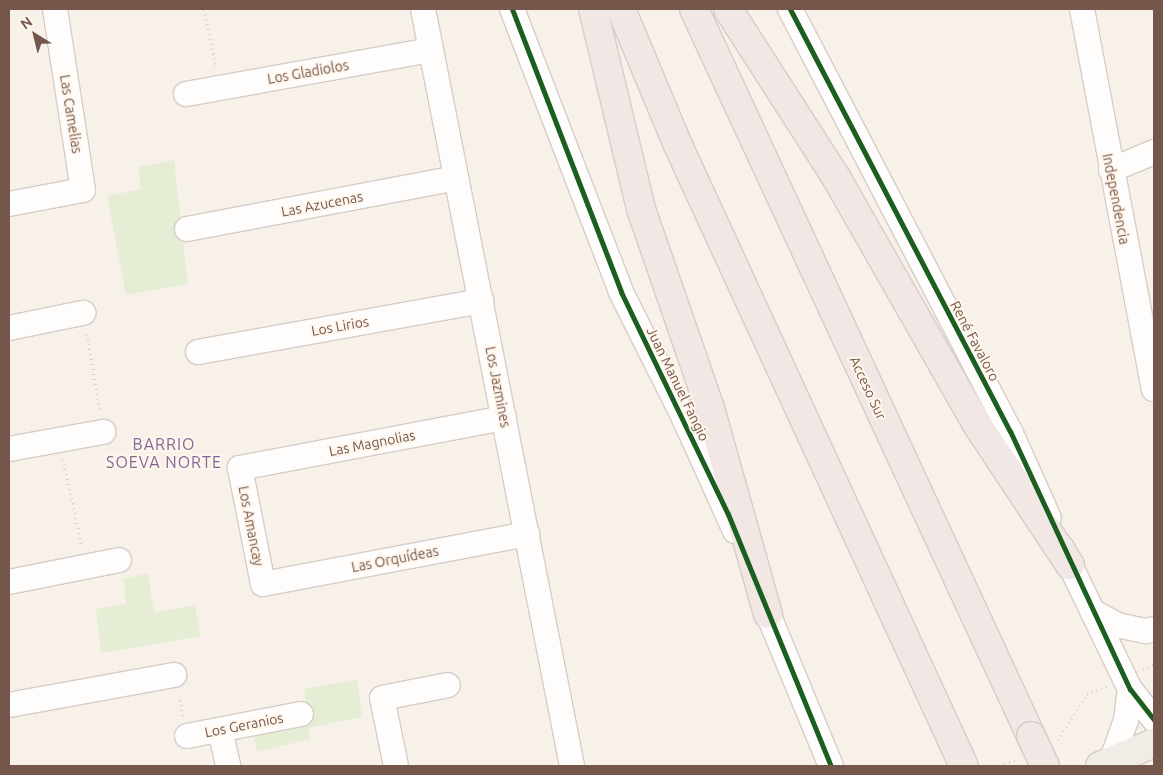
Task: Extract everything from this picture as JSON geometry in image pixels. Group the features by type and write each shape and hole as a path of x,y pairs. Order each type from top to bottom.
{"highway":[{"path":"593,9 641,209 710,408 768,614"},
{"path":"621,9 677,143 963,765"},
{"name":"Acceso Sur","path":"694,9 1039,750"},
{"path":"728,9 838,180 978,426 1070,565"}],"main road":[{"path":"1105,764 1154,743"}],"street":[{"name":"Las Camelias","path":"9,204 83,190 55,9"},
{"name":"Los Jazmines","path":"422,9 572,766"},
{"name":"Juan Manuel Fangio","path":"512,9 621,292 684,418 831,766"},
{"name":"René Favaloro","path":"790,9 1010,431 1070,565 1127,684 1154,720"},
{"name":"Independencia","path":"1082,9 1110,170 1149,338 1154,388"},
{"name":"Los Gladiolos","path":"186,94 430,50"},
{"path":"1110,170 1154,152"},
{"name":"Las Azucenas","path":"187,229 456,178"},
{"name":"Los Lirios","path":"198,352 481,301"},
{"path":"9,328 83,313"},
{"name":"Las Magnolias","path":"240,468 504,418"},
{"path":"9,449 103,432"},
{"name":"Los Amancay","path":"240,468 263,584"},
{"name":"Las Orquídeas","path":"263,584 527,534"},
{"path":"9,582 119,560"},
{"path":"1092,611 1117,625 1146,630 1154,629"},
{"path":"9,705 174,675"},
{"path":"396,766 382,698 448,684"},
{"path":"1105,764 1126,720 1127,684"},
{"name":"Los Geranios","path":"187,736 301,714"},
{"path":"220,730 228,766"}],"path":[{"path":"204,9 220,88"},
{"path":"83,313 103,432"},
{"path":"59,440 87,566"},
{"path":"1000,766 1061,739 1087,694 1127,684 1154,664"},
{"path":"174,675 187,736"}],"green space":[{"path":"174,160 188,284 126,295 107,196 141,189 138,167"},
{"path":"148,574 154,612 195,605 201,636 101,653 96,609 126,604 124,578"},
{"path":"357,679 362,717 309,728 310,739 257,752 254,735 308,724 304,689"}],"cycle path":[{"path":"512,9 621,292 728,514 831,766"},
{"path":"790,9 1010,431 1130,689 1154,720"}],"district":[{"name":"BARRIO SOEVA NORTE","path":"164,453"}]}
